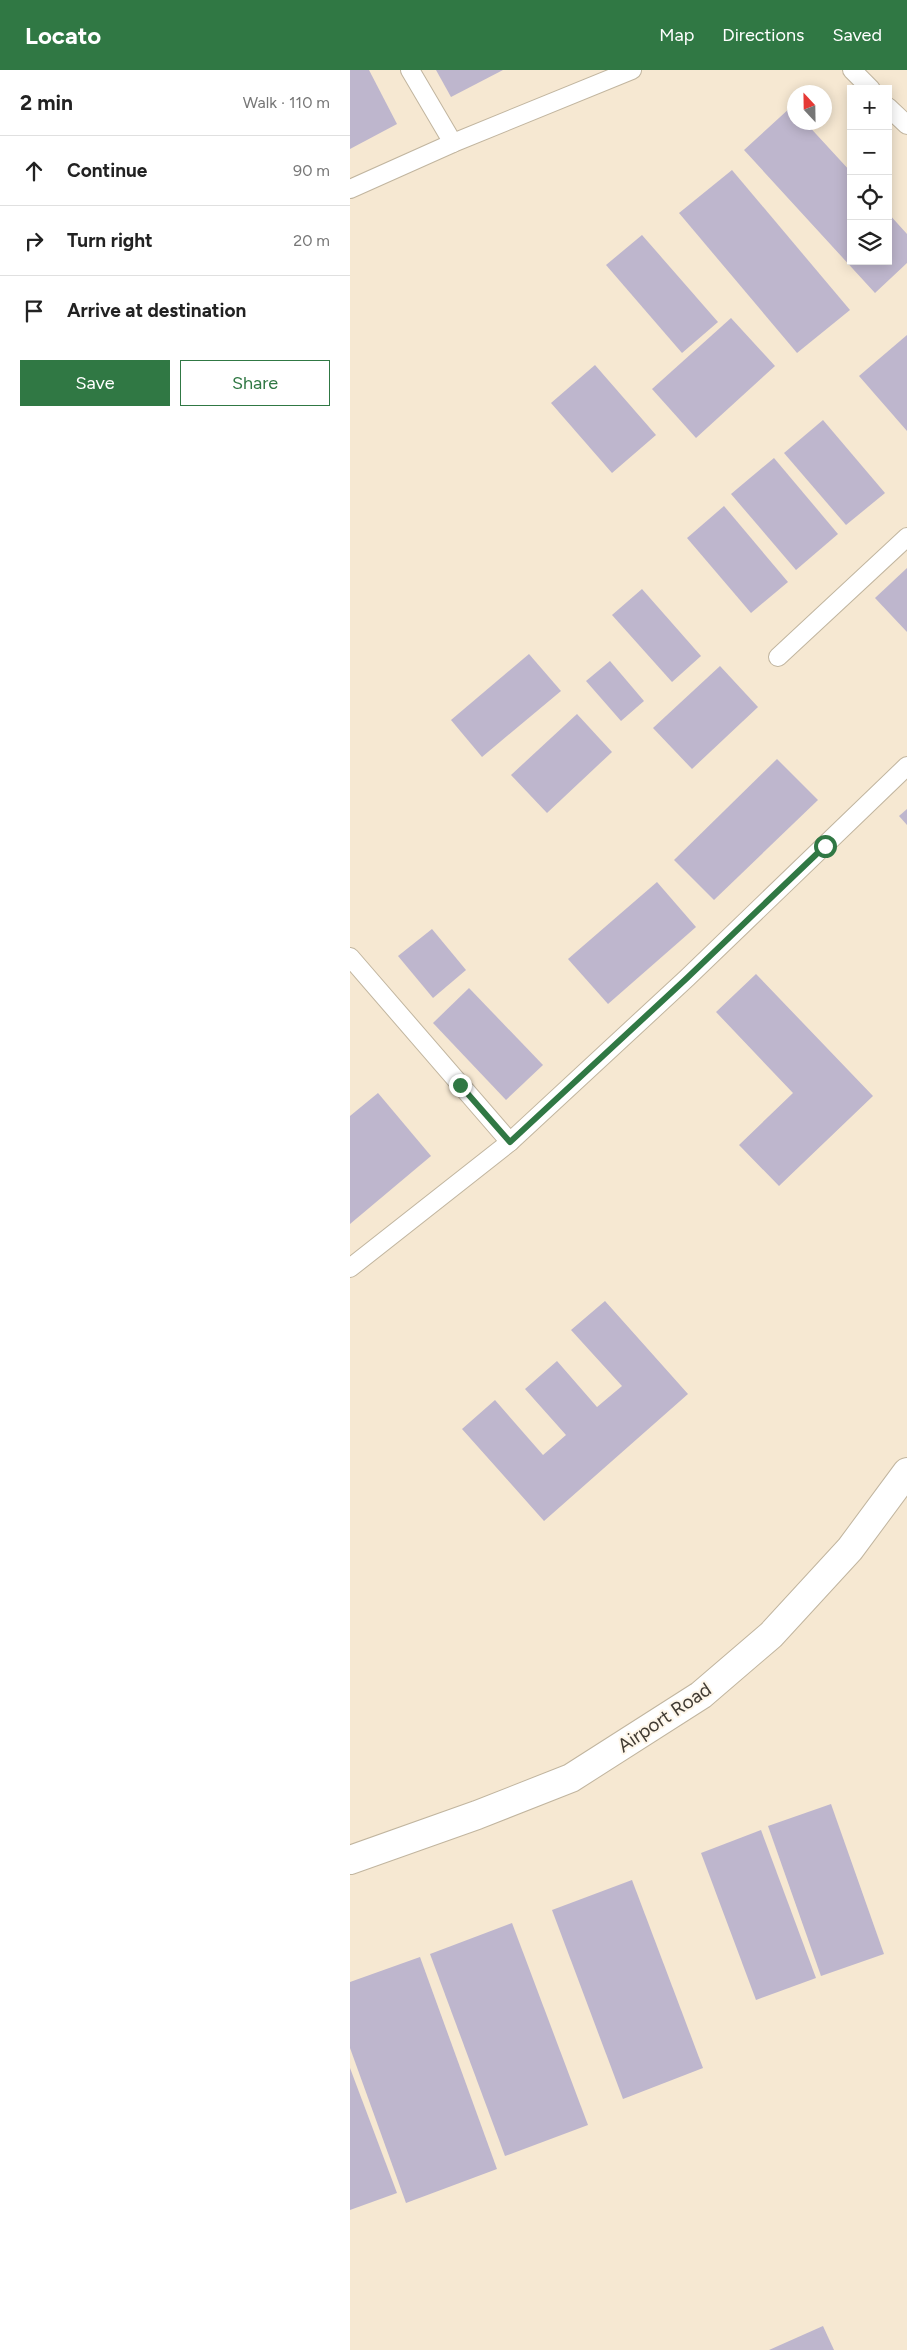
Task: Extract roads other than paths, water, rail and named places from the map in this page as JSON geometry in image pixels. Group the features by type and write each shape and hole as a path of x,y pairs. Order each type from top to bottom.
{"main road":[{"name":"Airport Road","path":"350,1860 477,1816 571,1778 701,1695 771,1634 791,1613 850,1549 907,1472"}],"lane":[{"path":"410,70 453,143"},
{"path":"350,189 453,143 632,70"},
{"path":"852,70 867,85"},
{"path":"892,110 907,126"},
{"path":"778,657 907,537"},
{"path":"350,1268 510,1142 687,978 907,766"},
{"path":"350,957 510,1142"}]}
